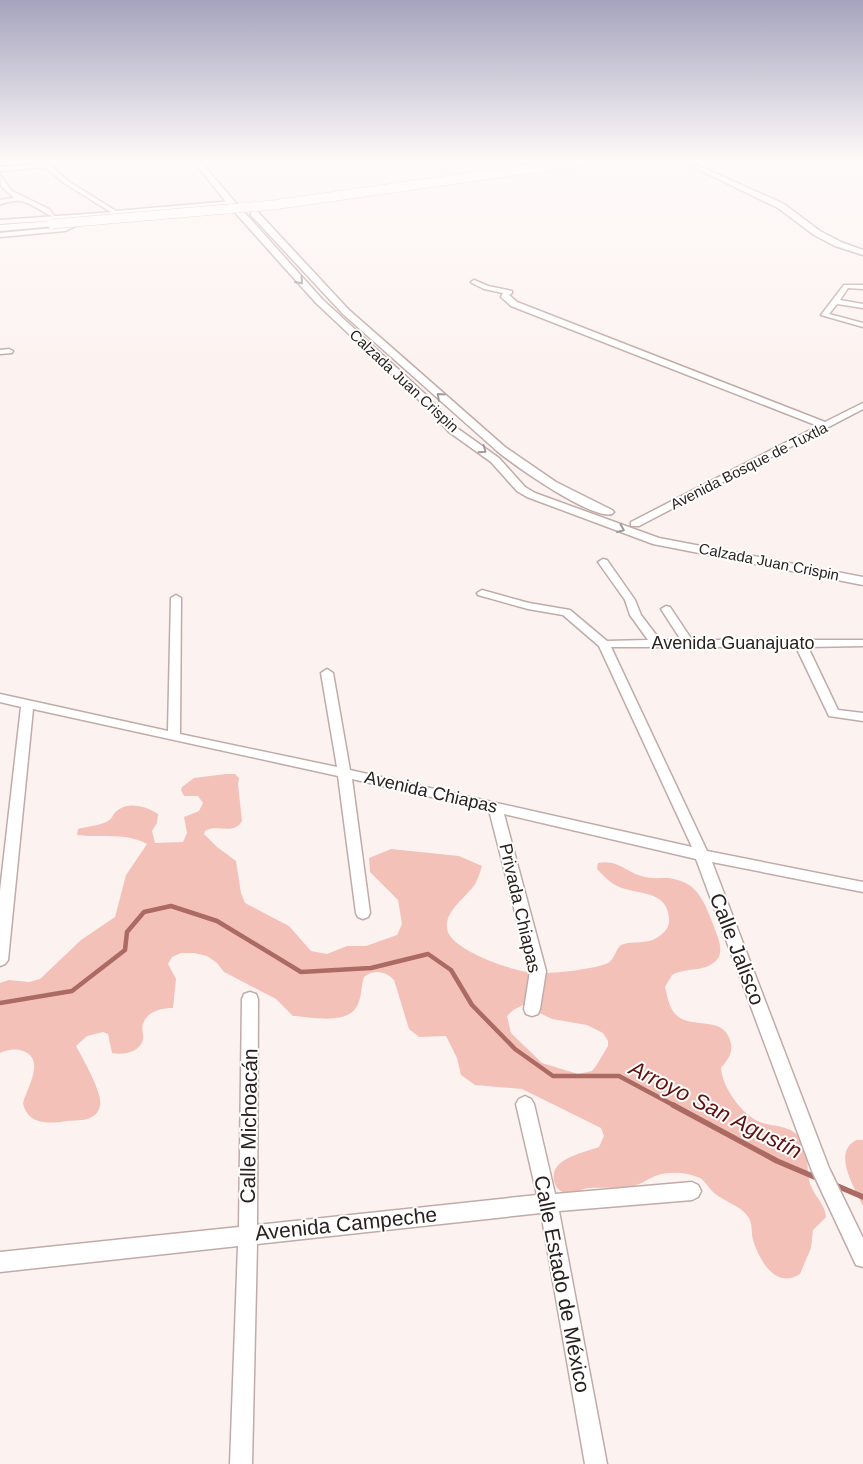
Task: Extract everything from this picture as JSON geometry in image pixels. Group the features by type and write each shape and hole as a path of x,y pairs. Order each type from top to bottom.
{"main road":[{"name":"Calzada Juan Crispin","path":"259,228 319,301 420,394 452,430 487,452 520,487 531,495 568,506 634,534 657,540 863,581"},
{"name":"Calzada Juan Crispin","path":"262,228 346,312 500,449 518,464 556,487 592,506 662,534 863,572"},
{"path":"811,228 838,244 863,253"},
{"path":"823,228 834,236 863,248"},
{"path":"520,487 529,481 544,480"},
{"path":"531,495 548,494 556,487"}],"street":[{"path":"0,235 66,228"},
{"path":"474,282 486,288 510,292 504,295 514,304 827,426"},
{"path":"863,288 846,286 825,315 863,325"},
{"path":"835,301 863,306"},
{"path":"0,352 9,351"},
{"name":"Avenida Bosque de Tuxtla","path":"635,524 863,406"},
{"path":"603,562 630,600 636,615 656,644"},
{"path":"482,593 528,606 566,612 604,644"},
{"path":"174,737 176,598"},
{"path":"666,609 689,644"},
{"path":"800,642 832,713 863,717"},
{"name":"Avenida Guanajuato","path":"604,644 863,643"},
{"name":"Calle Jalisco","path":"604,644 702,855 820,1171 863,1258"},
{"path":"327,673 344,772 363,913"},
{"name":"Avenida Chiapas","path":"0,698 174,737 344,772 702,855 863,887"},
{"path":"0,960 27,704"},
{"name":"Privada Chiapas","path":"495,807 538,971 532,1009"},
{"name":"Calle Michoacán","path":"242,1464 248,1234 250,999"},
{"name":"Calle Estado de México","path":"525,1104 548,1203 596,1464"},
{"name":"Avenida Campeche","path":"0,1262 548,1203 692,1191"}],"shaded area":[{"path":"235,774 239,778 242,821 234,828 210,829 205,831 204,834 217,847 236,861 241,893 245,903 289,926 311,951 327,954 347,946 366,946 397,935 402,924 398,900 370,872 369,858 391,849 459,856 482,866 475,884 449,916 447,928 450,936 468,951 481,957 528,972 557,972 601,966 608,963 614,957 621,945 645,942 654,939 665,931 669,924 669,918 663,902 649,894 624,889 614,884 597,869 598,863 616,864 644,877 678,880 693,888 698,893 710,916 719,941 720,953 719,957 709,966 672,975 665,987 668,1000 673,1012 680,1018 717,1026 728,1035 731,1051 721,1068 722,1075 729,1092 740,1107 760,1122 791,1130 803,1142 809,1180 824,1208 826,1217 813,1230 811,1248 800,1274 791,1278 776,1276 764,1264 756,1248 752,1237 750,1221 746,1214 717,1195 702,1179 695,1176 666,1173 628,1187 588,1188 569,1193 559,1190 555,1184 554,1175 556,1169 568,1158 599,1147 604,1136 601,1128 522,1089 475,1085 461,1075 457,1058 446,1036 419,1037 409,1029 394,980 379,972 368,974 364,977 358,1004 347,1015 329,1019 310,1018 293,1016 276,999 224,972 217,963 207,956 181,953 172,957 168,964 176,979 173,1008 160,1010 148,1016 142,1026 143,1040 138,1048 121,1054 112,1053 108,1034 103,1032 87,1036 76,1046 99,1093 100,1106 95,1115 82,1120 54,1123 40,1121 29,1116 23,1103 33,1074 33,1060 30,1055 20,1050 0,1053 0,983 9,980 29,982 40,979 81,940 115,917 126,875 147,844 130,838 77,835 78,829 108,821 122,807 133,805 149,809 158,814 157,823 152,831 155,843 183,842 187,833 184,817 199,811 203,803 198,796 184,796 181,790 182,787 194,778","holes":["523,1005 552,1019 587,1025 603,1033 608,1041 608,1046 592,1071 578,1074 542,1063 511,1033 507,1016 513,1010"]},
{"path":"857,1140 863,1140 863,1206 845,1161 849,1145"}],"waterway":[{"name":"Arroyo San Agustín","path":"0,1003 72,991 125,950 127,932 144,912 171,906 217,921 301,972 371,968 428,954 451,970 472,1005 515,1049 553,1076 619,1076 675,1106"},
{"name":"Arroyo San Agustín","path":"673,1105 777,1161 817,1178"},
{"name":"Arroyo San Agustín","path":"835,1185 863,1197"}]}
